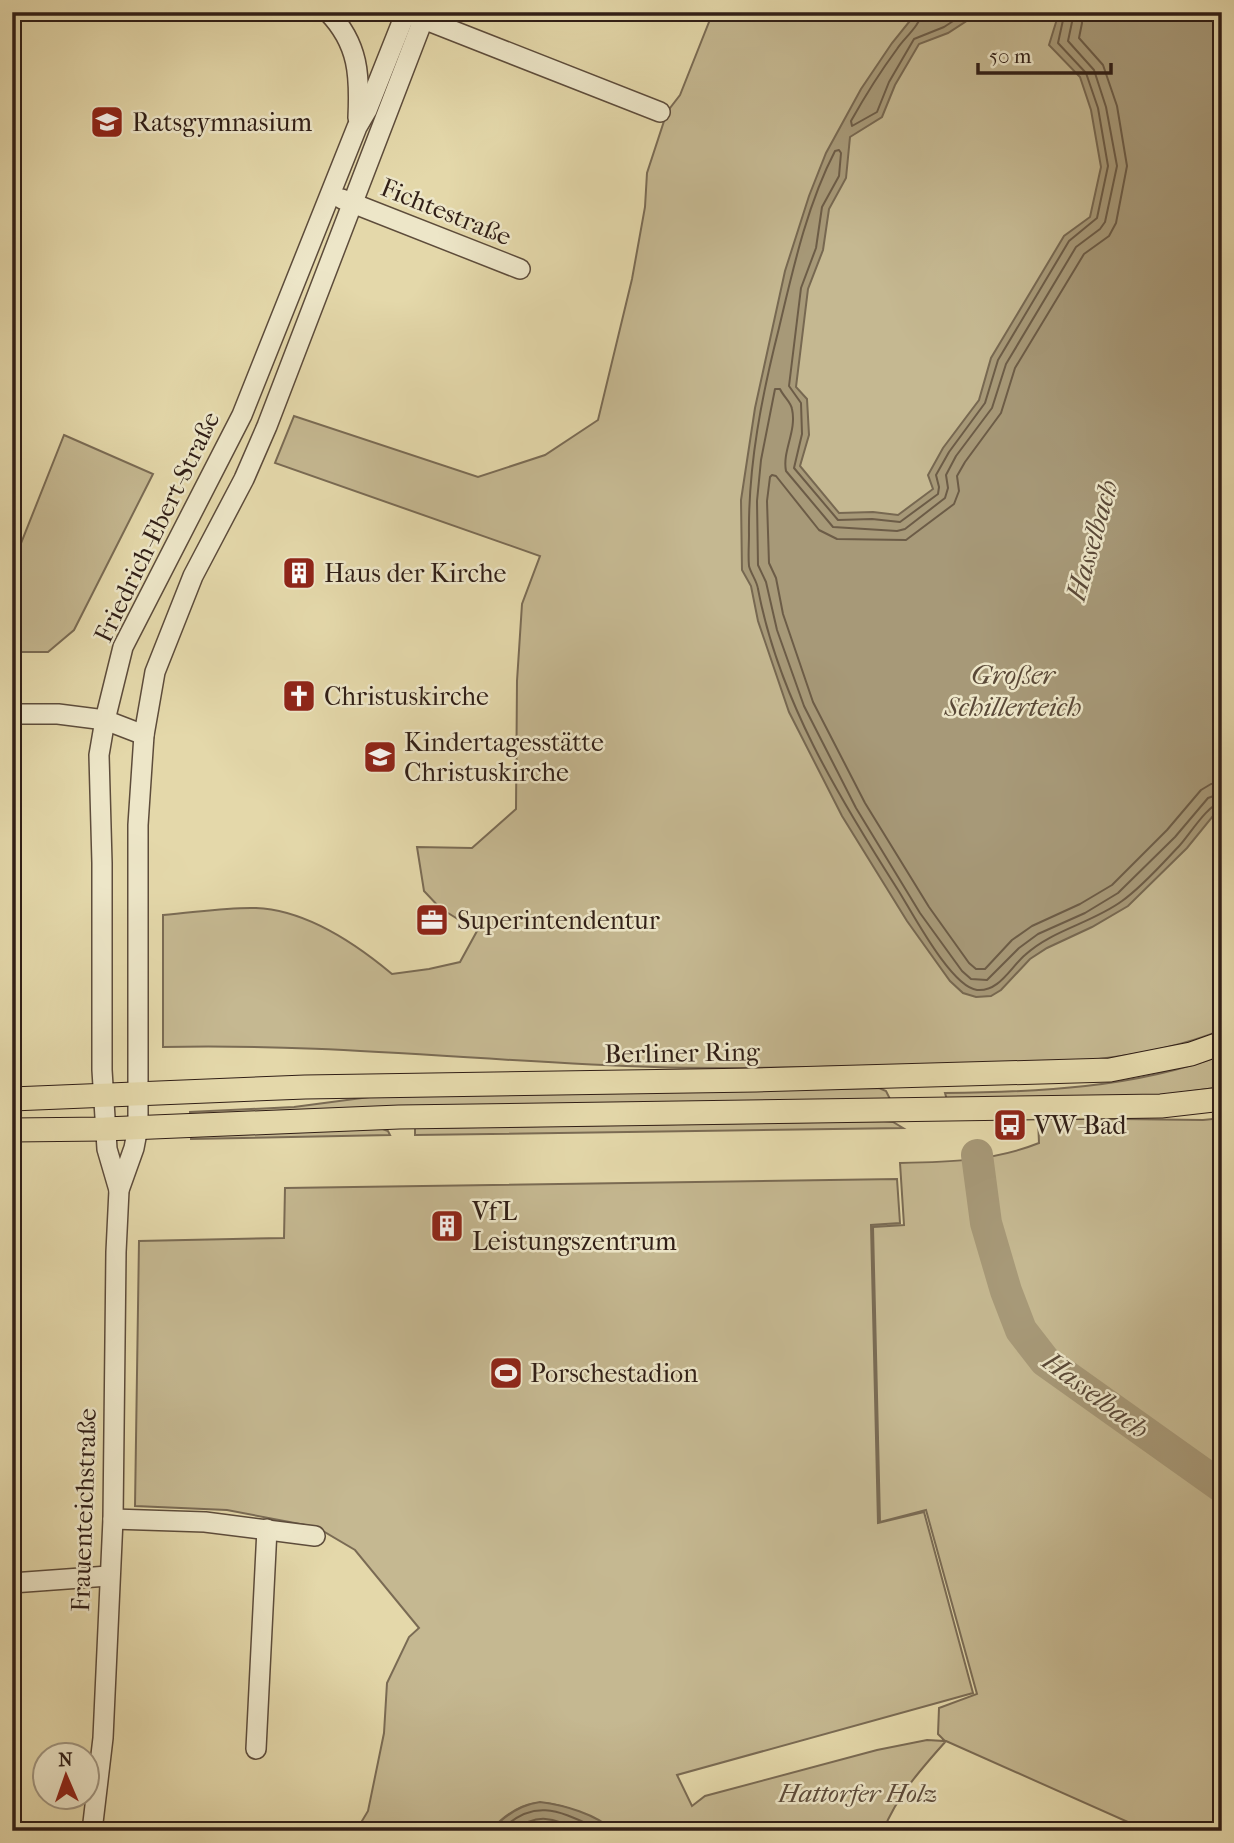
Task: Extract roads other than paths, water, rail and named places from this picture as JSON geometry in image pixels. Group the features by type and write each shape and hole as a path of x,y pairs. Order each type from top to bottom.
{"main road":[{"name":"Berliner Ring","path":"12,1099 305,1087 756,1080 1110,1070 1191,1054 1222,1043"},
{"path":"12,1130 106,1129 399,1117 1161,1106 1222,1099"}],"street":[{"path":"328,12 352,47 357,62 360,83 357,127"},
{"path":"413,14 660,112"},
{"name":"Friedrich-Ebert-Straße","path":"106,1129 103,1096 99,755 123,647 242,415 357,127 413,14"},
{"name":"Friedrich-Ebert-Straße","path":"138,1127 138,825 144,735 155,672 193,576 244,479 267,426 352,203 413,14"},
{"name":"Fichtestraße","path":"331,195 520,269"},
{"path":"12,714 58,713 105,720 144,735"},
{"name":"Frauenteichstraße","path":"92,1831 103,1738 108,1576 113,1518 119,1189 134,1149 138,1127"},
{"name":"Frauenteichstraße","path":"106,1129 107,1149 119,1189"},
{"path":"113,1518 205,1522 315,1536"},
{"path":"256,1749 267,1529"},
{"path":"12,1583 108,1576"}],"water":[{"name":"Großer Schillerteich","path":"917,12 1222,12 1222,805 1187,848 1128,906 1030,959 1001,990 991,996 976,997 963,993 950,981 907,921 842,816 789,712 758,621 751,586 742,570 741,500 755,408 785,271 826,153 861,89","holes":["979,13 1057,19 1049,45 1080,77 1091,110 1101,167 1090,217 1064,236 991,358 979,400 943,448 928,475 933,489 898,515 873,512 839,513 800,466 809,435 807,399 796,387 808,289 823,250 829,209 846,178 850,137 882,117 895,85 919,44 948,33"]},
{"path":"540,1802 579,1811 614,1831 491,1831 513,1812"}],"waterway":[{"name":"Hasselbach","path":"977,1155 986,1223 1006,1291 1021,1330 1045,1361 1222,1487"}],"place":[{"name":"Ratsgymnasium","path":"107,122"},
{"name":"Haus der Kirche","path":"299,573"},
{"name":"Christuskirche","path":"299,696"},
{"name":"Kindertagesstätte Christuskirche","path":"380,757"},
{"name":"Superintendentur","path":"432,920"},
{"name":"VW-Bad","path":"1010,1125"},
{"name":"VfL Leistungszentrum","path":"447,1226"},
{"name":"Porschestadion","path":"506,1373"}],"park label":[{"name":"Hattorfer Holz","path":"858,1793"}]}
